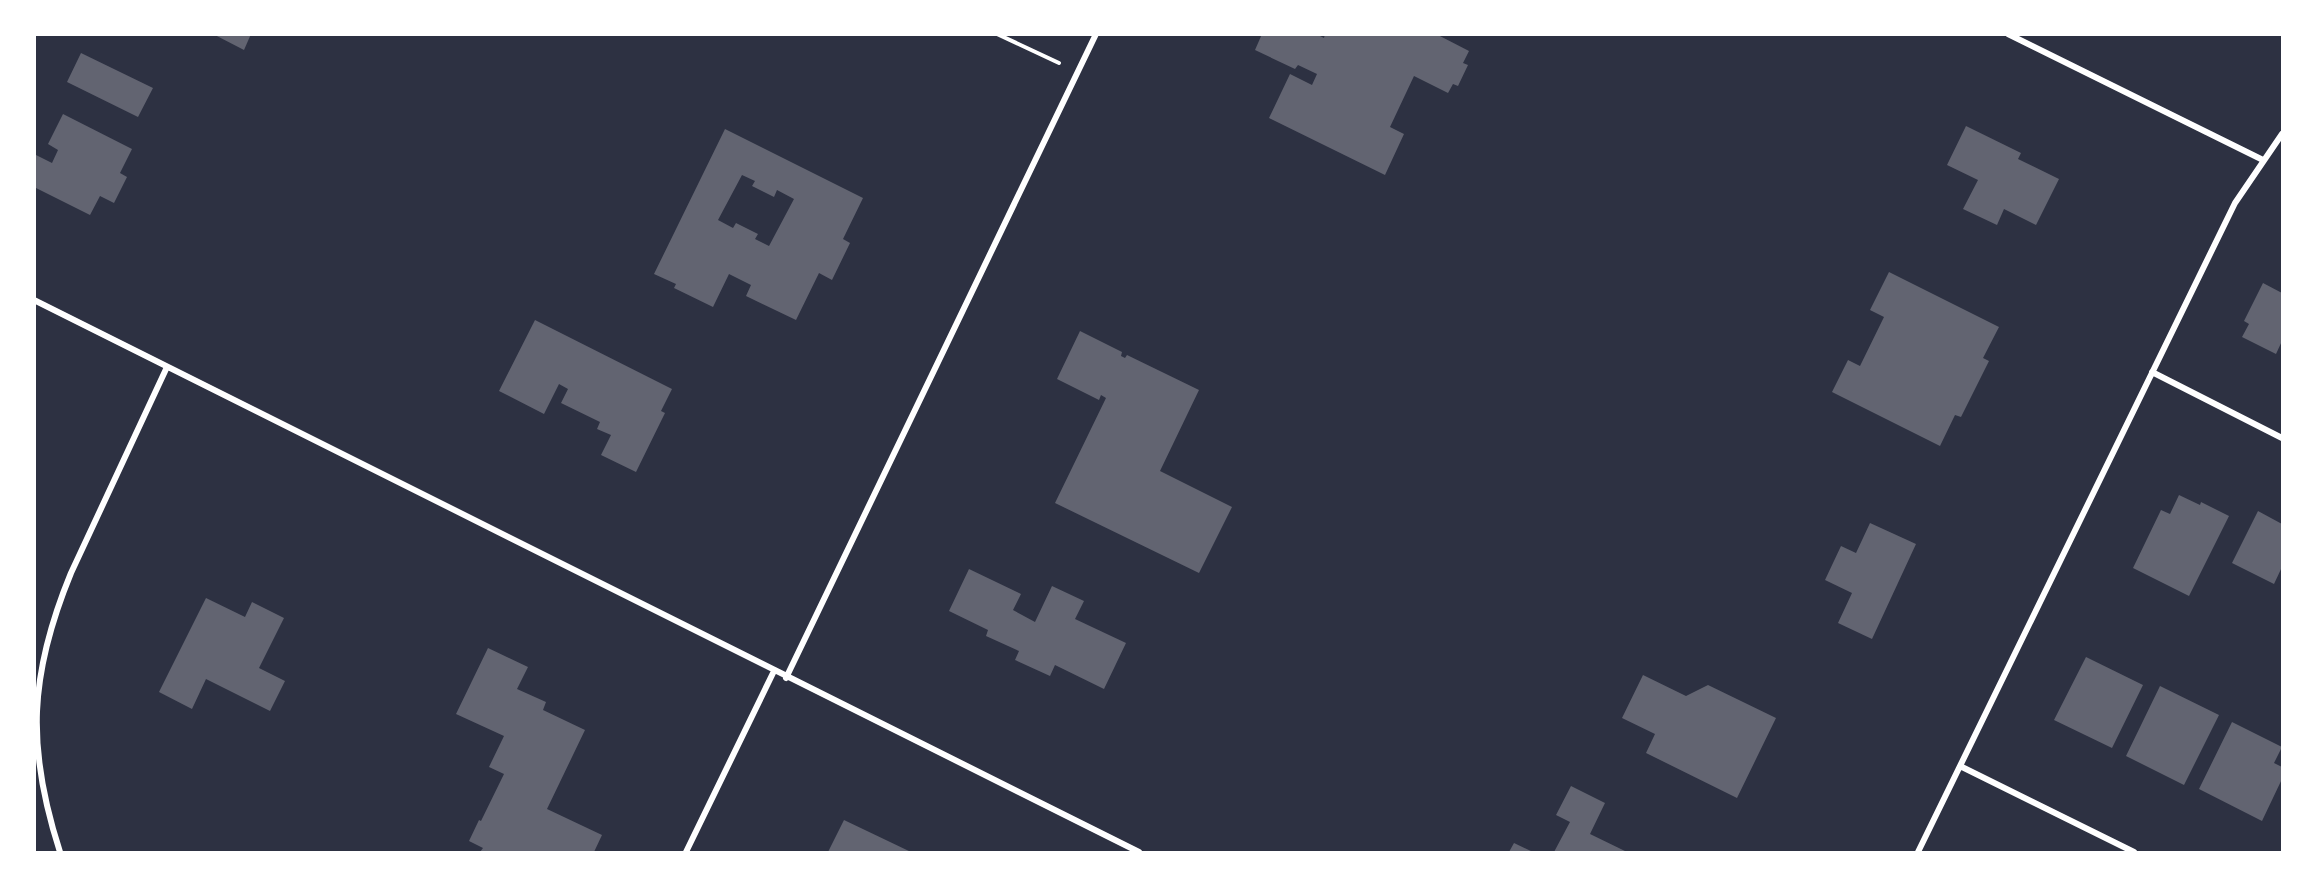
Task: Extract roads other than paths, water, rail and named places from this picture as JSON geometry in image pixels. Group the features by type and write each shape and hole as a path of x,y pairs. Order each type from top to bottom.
{"street":[{"path":"786,678 1096,34"},
{"path":"2008,34 2263,160"},
{"path":"1918,852 2235,203 2283,134"},
{"path":"34,300 786,678 1139,852"},
{"path":"60,852 46,805 37,750 37,702 43,653 71,573 167,366"},
{"path":"2152,372 2283,438"},
{"path":"686,852 774,671"},
{"path":"1960,766 2134,852"}]}
